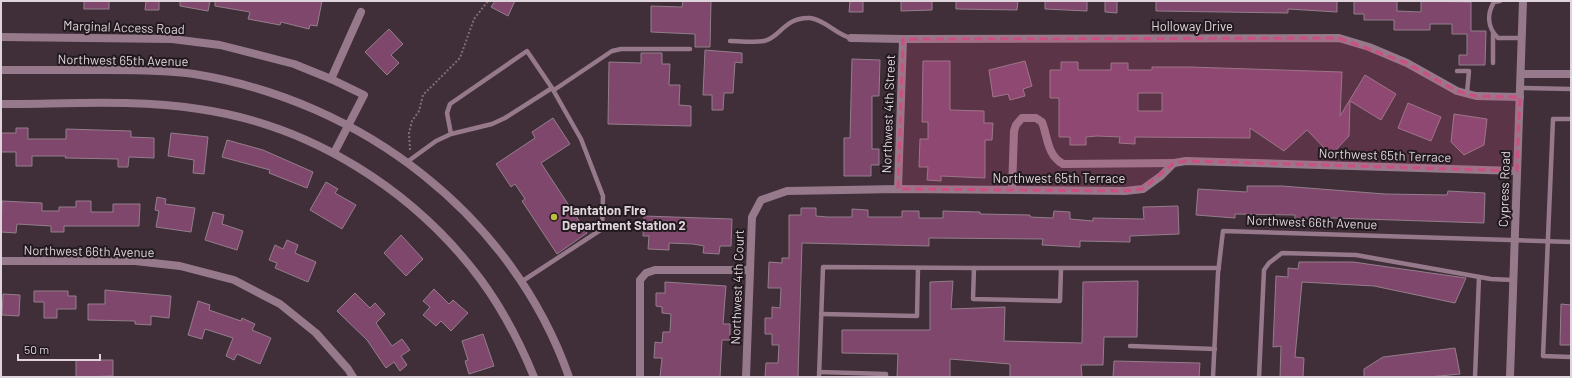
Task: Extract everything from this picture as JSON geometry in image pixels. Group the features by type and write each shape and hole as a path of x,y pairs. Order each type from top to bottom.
{"street":[{"name":"Cypress Road","path":"1510,377 1523,1"},
{"path":"330,78 361,12"},
{"name":"Marginal Access Road","path":"1,37 172,39 220,45 294,64 330,78 364,95 334,153"},
{"name":"Holloway Drive","path":"851,38 1339,38 1369,47 1407,63 1456,91 1476,96 1520,93"},
{"name":"Northwest 4th Street","path":"898,189 903,39"},
{"name":"Northwest 65th Avenue","path":"1,70 133,70 192,74 269,91 315,108 407,162 448,194 478,224 497,247 521,282 552,336 569,377"},
{"path":"1521,74 1571,74"},
{"path":"1,104 150,104 200,109 278,129 334,153 398,196 429,221 463,257 499,307 534,377"},
{"path":"1012,190 1014,131 1016,125 1022,118 1036,118 1042,122 1050,150 1063,164 1174,163"},
{"name":"Northwest 65th Terrace","path":"761,200 787,191 898,189 1125,191 1143,189 1161,176 1174,163 1186,161 1517,171"},
{"name":"Northwest 4th Court","path":"746,377 752,217 761,200"},
{"name":"Northwest 66th Avenue","path":"1,261 135,261 180,266 234,280 280,304 316,333 348,369 353,377"},
{"path":"640,377 640,280 646,273 655,270 750,270"}],"lane":[{"path":"1493,63 1493,33 1489,21 1490,9 1496,1"},
{"path":"730,41 764,41 794,21 810,18 819,20 842,36 851,38"},
{"path":"1493,33 1498,38 1522,38"},
{"path":"407,162 436,141 451,134 492,124 505,118 612,51 621,49 690,50"},
{"path":"451,134 447,113 450,104 527,50 553,89 581,139 603,196 602,229 521,282"},
{"path":"1457,71 1470,71 1467,93"},
{"path":"1520,93 1571,89"},
{"path":"1571,119 1553,119 1543,356 1571,357"},
{"name":"Northwest 66th Avenue","path":"1213,377 1219,268 1223,231 1571,242"},
{"path":"1259,377 1264,270 1269,262 1282,253 1356,256 1479,277 1513,280"},
{"path":"886,377 886,374 819,375 823,267 1061,269 1219,268"},
{"path":"821,314 917,316 918,268"},
{"path":"974,268 973,299 1060,301 1061,269"},
{"path":"1475,377 1479,277"},
{"path":"1130,346 1214,349"}],"path":[{"path":"410,150 409,133 412,121 419,111 423,95 460,58 474,20 488,1"}],"highlighted area":[{"path":"1339,38 1407,63 1457,91 1476,96 1520,97 1517,171 1186,161 1174,163 1143,189 1125,191 898,189 903,39"}],"building":[{"path":"84,1 109,1 109,9 84,9"},
{"path":"146,1 159,1 159,10 145,10"},
{"path":"180,1 210,1 208,11 180,6"},
{"path":"215,1 322,1 317,26 310,25 309,29 281,22 280,25 248,19 250,12 215,6"},
{"path":"495,1 515,1 508,16 491,7"},
{"path":"683,1 711,1 710,47 695,47 695,34 651,32 651,6 682,7"},
{"path":"850,1 863,1 863,12 849,12"},
{"path":"901,1 932,1 932,10 901,11"},
{"path":"956,1 1018,1 1017,10 956,9"},
{"path":"1045,1 1087,1 1087,11 1045,9"},
{"path":"1105,1 1117,1 1117,13 1105,12"},
{"path":"1156,1 1337,1 1337,12 1288,9 1288,13 1156,11"},
{"path":"1354,1 1397,1 1397,11 1421,12 1421,1 1471,2 1471,31 1486,31 1485,65 1459,65 1459,55 1467,55 1467,34 1452,34 1452,24 1430,24 1430,30 1394,30 1394,20 1364,20 1364,14 1354,14"},
{"path":"389,29 403,44 391,55 399,63 387,75 365,52"},
{"path":"705,50 742,53 742,63 735,62 733,93 724,93 723,110 712,110 712,95 703,95"},
{"path":"641,53 662,53 662,64 670,64 669,85 680,85 679,105 691,106 691,126 608,124 609,62 641,63"},
{"path":"852,59 880,60 879,96 872,96 872,149 879,149 879,165 871,165 871,176 844,176 844,138 850,138"},
{"path":"923,61 950,61 950,110 984,111 984,123 993,123 992,140 985,140 985,178 941,176 941,181 927,180 928,167 919,167 920,139 928,139 928,122 922,122"},
{"path":"1025,61 1032,86 1023,89 1025,96 1010,100 1008,94 993,97 989,70"},
{"path":"1061,62 1078,62 1078,70 1111,70 1111,63 1128,63 1128,70 1152,70 1152,67 1190,67 1342,72 1340,116 1365,75 1396,94 1381,120 1350,101 1349,136 1331,155 1307,130 1284,151 1250,128 1250,138 1135,137 1135,144 1119,143 1120,137 1097,136 1086,137 1086,145 1070,145 1070,137 1059,137 1059,98 1050,98 1050,70 1061,70","holes":["1138,93 1162,93 1162,111 1138,111"]},
{"path":"1408,103 1441,117 1431,141 1398,128"},
{"path":"1454,114 1487,119 1484,145 1464,155 1451,142"},
{"path":"553,118 570,144 541,163 587,233 557,254 522,201 525,199 515,184 511,187 496,164 535,138 532,132"},
{"path":"16,128 28,128 28,139 66,139 66,129 131,131 131,137 154,138 154,158 129,157 128,167 118,167 118,159 32,156 32,166 16,166 16,152 1,152 1,133 16,133"},
{"path":"171,133 208,137 204,174 193,173 194,160 168,156"},
{"path":"227,140 263,150 313,172 307,188 269,173 270,170 222,157"},
{"path":"326,182 338,189 335,193 356,205 342,229 310,210"},
{"path":"1247,186 1282,186 1385,194 1447,195 1448,191 1485,193 1484,223 1333,218 1295,219 1295,215 1235,214 1235,218 1196,215 1198,189 1247,192"},
{"path":"157,197 166,199 165,204 195,208 191,232 156,227 159,211 155,210"},
{"path":"2,201 42,203 42,211 59,211 59,207 76,207 76,201 91,201 91,212 113,212 113,204 140,204 139,226 64,226 64,232 51,232 51,226 17,224 16,233 1,232"},
{"path":"1178,206 1179,234 1130,236 1130,242 1080,241 1080,247 1042,245 1043,239 929,238 929,246 802,243 798,377 765,377 766,363 778,363 779,345 772,345 772,334 765,334 765,318 772,318 772,307 780,308 781,288 768,288 769,262 782,263 782,258 789,258 789,215 801,215 801,208 816,208 816,216 827,217 852,217 852,209 868,210 868,217 902,217 902,211 919,211 919,218 943,218 943,211 980,212 980,214 1030,215 1030,217 1053,218 1054,211 1070,212 1070,219 1093,221 1093,218 1144,219 1143,207"},
{"path":"213,212 224,215 222,224 243,231 237,250 205,240"},
{"path":"644,216 732,219 731,246 720,246 719,254 703,253 704,246 693,244 669,243 669,250 648,249 649,236 643,236"},
{"path":"401,235 423,259 406,276 384,253"},
{"path":"287,240 298,245 295,253 316,262 308,282 275,268 277,263 269,260 275,245 283,249"},
{"path":"1299,262 1353,262 1466,278 1455,303 1374,286 1302,282 1295,357 1304,358 1303,377 1280,377 1281,346 1273,347 1276,276 1288,277 1288,268 1298,269"},
{"path":"953,281 951,309 1005,307 1004,341 1082,343 1083,282 1138,281 1137,337 1104,337 1103,365 1081,365 1082,377 1010,377 1010,364 950,359 950,377 897,377 898,354 842,353 842,330 930,330 930,282"},
{"path":"665,282 726,286 723,324 730,324 730,340 722,340 720,377 660,377 662,358 654,358 655,342 662,343 663,332 670,332 671,314 662,313 662,307 656,306 656,293 665,293"},
{"path":"434,289 449,304 453,300 468,313 451,331 441,321 436,326 423,315 430,307 423,301"},
{"path":"105,290 171,296 169,318 151,316 151,325 135,324 135,321 88,320 88,304 105,304"},
{"path":"34,291 68,291 68,296 76,296 76,309 57,309 57,318 44,318 44,302 34,302"},
{"path":"355,293 370,308 375,303 385,314 376,323 392,346 402,339 410,350 401,356 407,365 400,371 394,362 386,368 367,340 337,311"},
{"path":"3,294 20,295 19,316 2,315"},
{"path":"198,301 210,305 209,310 241,321 242,318 255,324 252,330 271,338 260,364 237,354 234,360 226,356 233,338 205,329 202,339 188,335"},
{"path":"1561,304 1571,305 1571,345 1560,345"},
{"path":"483,334 494,366 469,374 465,361 468,360 462,341"},
{"path":"1455,348 1460,374 1429,377 1364,377 1364,369 1383,357"},
{"path":"76,360 113,360 113,376 76,377"},
{"path":"1114,361 1200,363 1199,377 1113,377"}],"place":[{"name":"Plantation Fire Department Station 2","path":"554,217"}]}
